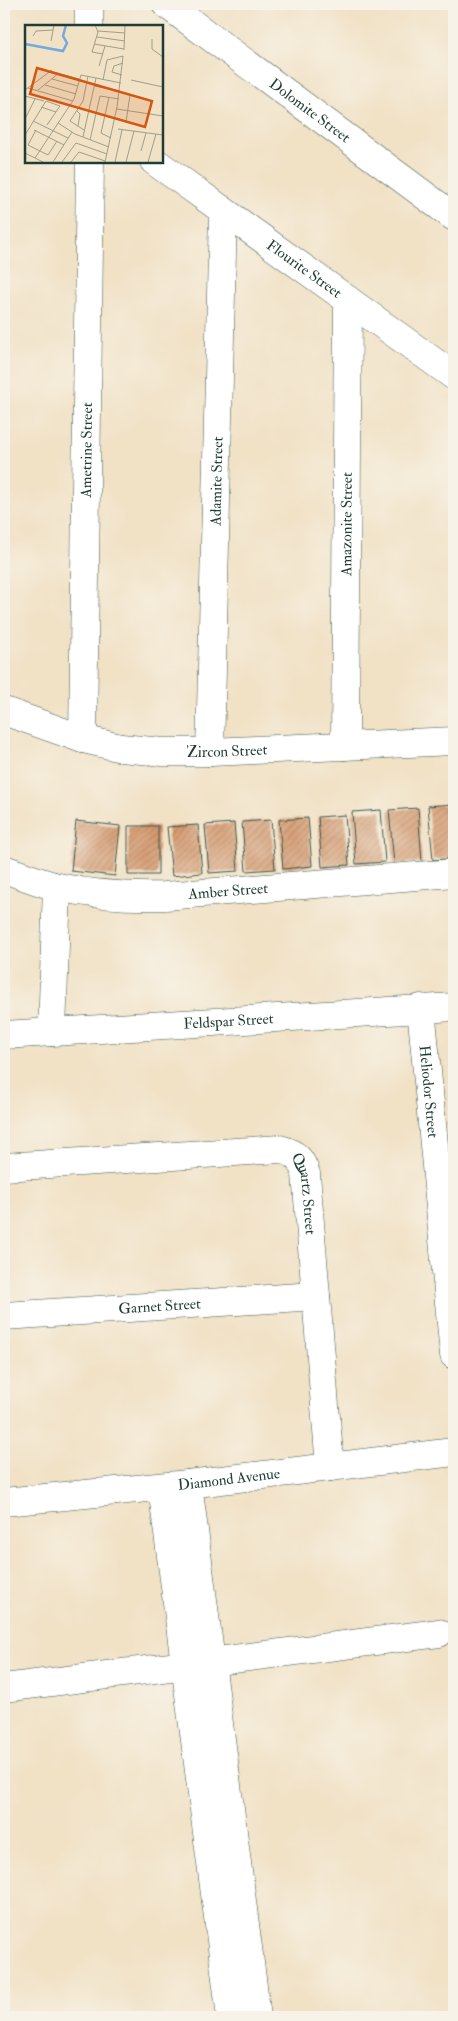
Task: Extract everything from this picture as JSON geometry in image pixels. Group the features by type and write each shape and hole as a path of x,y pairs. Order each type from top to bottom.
{"street":[{"path":"89,4 89,25"},
{"name":"Dolomite Street","path":"166,4 454,217"},
{"name":"Ametrine Street","path":"83,739 90,162"},
{"name":"Flourite Street","path":"155,162 454,376"},
{"name":"Adamite Street","path":"210,752 223,211"},
{"name":"Amazonite Street","path":"345,746 348,300"},
{"name":"Zircon Street","path":"4,711 83,739 121,748 163,752 210,752 454,741"},
{"name":"Amber Street","path":"4,869 56,887 129,897 165,896 454,873"},
{"path":"52,1032 56,887"},
{"name":"Feldspar Street","path":"4,1035 454,1007"},
{"name":"Heliodor Street","path":"421,1008 454,1355"},
{"name":"Quartz Street","path":"4,1167 280,1149 291,1151 298,1156 306,1174 330,1467"},
{"name":"Garnet Street","path":"4,1316 316,1296"},
{"name":"Diamond Avenue","path":"4,1502 175,1485 454,1452"},
{"path":"175,1485 235,1944 257,2017"},
{"path":"4,1688 438,1633"},
{"path":"231,2017 235,1944"}],"building":[{"path":"454,804 454,858 433,860 428,806"},
{"path":"418,808 422,862 394,864 389,810"},
{"path":"381,810 385,862 356,864 352,812"},
{"path":"345,815 349,865 322,867 318,817"},
{"path":"308,818 312,866 283,869 279,820"},
{"path":"271,820 275,869 246,871 242,822"},
{"path":"76,821 120,826 115,876 71,871"},
{"path":"234,823 238,871 209,873 205,825"},
{"path":"198,825 202,873 172,876 167,827"},
{"path":"128,826 158,826 158,875 128,875"}]}
